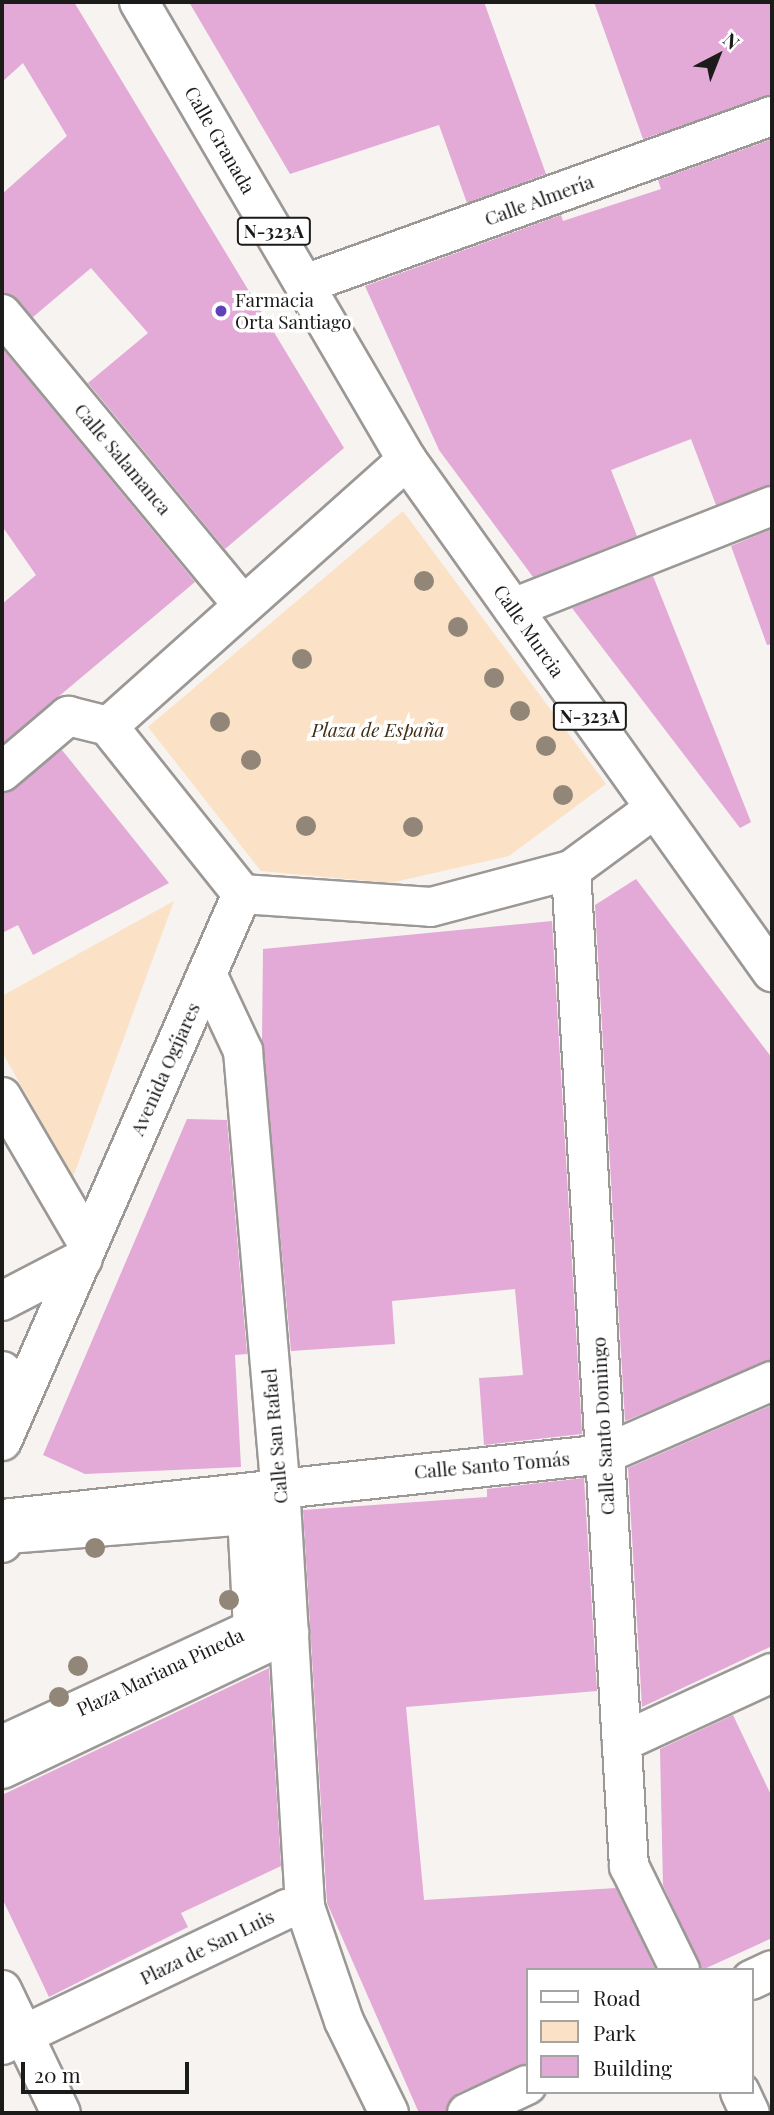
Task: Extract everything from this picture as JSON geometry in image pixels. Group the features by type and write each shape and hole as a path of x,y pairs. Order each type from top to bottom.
{"street":[{"name":"Calle Granada","path":"139,2 407,460"},
{"name":"Calle Almería","path":"305,284 772,116"},
{"name":"Calle Salamanca","path":"2,314 243,605"},
{"path":"108,726 407,460"},
{"name":"Calle Murcia","path":"407,460 655,808 761,936 772,972"},
{"path":"513,608 772,506"},
{"path":"2,772 68,716 108,726 242,894 431,907 571,870 655,808"},
{"name":"Calle Santo Domingo","path":"571,870 629,1866 679,1968"},
{"name":"Avenida Ogíjares","path":"2,1441 12,1382 86,1251 242,894"},
{"name":"Calle San Rafael","path":"207,974 243,1051 280,1485 305,1907"},
{"path":"2,1097 86,1251 2,1301"},
{"name":"Calle Santo Tomás","path":"280,1485 605,1454 772,1381"},
{"path":"2,1519 280,1485"},
{"name":"Plaza Mariana Pineda","path":"2,1543 7,1534 247,1515 253,1629 2,1745"},
{"name":"Plaza Mariana Pineda","path":"2,1769 289,1633"},
{"path":"622,1742 772,1673"},
{"path":"305,1907 344,2021 389,2113"},
{"name":"Plaza de San Luis","path":"13,2040 287,1909 305,1907"},
{"path":"753,1979 772,1970"},
{"path":"2,1990 13,2040 61,2113"},
{"path":"467,2113 526,2085"},
{"path":"741,2094 750,2113"}],"green space":[{"name":"Plaza de España","path":"403,511 606,784 509,856 390,883 261,871 148,727"},
{"path":"174,901 73,1177 2,1052 2,996"}],"building":[{"path":"2,2 74,2 344,448 225,549 88,383 148,333 91,268 33,317 2,293 2,194 67,136 23,63 2,82"},
{"path":"189,2 484,2 546,174 467,203 439,125 290,174"},
{"path":"594,2 772,2 772,95 643,139"},
{"path":"772,139 772,485 716,505 691,439 611,470 637,536 533,577 439,450 365,286 561,215 563,221 661,189 658,180"},
{"path":"2,348 195,582 2,744 2,604 36,575 2,526"},
{"path":"772,529 772,644 767,645 731,546"},
{"path":"653,576 751,822 740,828 572,608"},
{"path":"62,750 169,883 33,955 18,925 2,933 2,793"},
{"path":"636,879 772,1058 772,1360 625,1421 595,905"},
{"path":"552,921 582,1434 484,1445 479,1378 523,1375 515,1289 392,1301 395,1344 291,1351 262,1040 263,949"},
{"path":"187,1119 227,1120 247,1354 235,1355 241,1467 85,1474 43,1455"},
{"path":"772,1405 772,1646 642,1707 628,1468"},
{"path":"584,1478 597,1691 406,1707 424,1900 616,1888 655,1968 526,1968 526,2063 458,2093 445,2113 419,2113 327,1903 303,1510 487,1497 487,1489"},
{"path":"269,1668 281,1866 181,1913 188,1927 49,1997 2,1898 2,1795"},
{"path":"733,1715 772,1797 772,1938 706,1968 701,1968 663,1885 660,1749"}],"place":[{"name":"Farmacia Orta Santiago","path":"221,311"}]}
